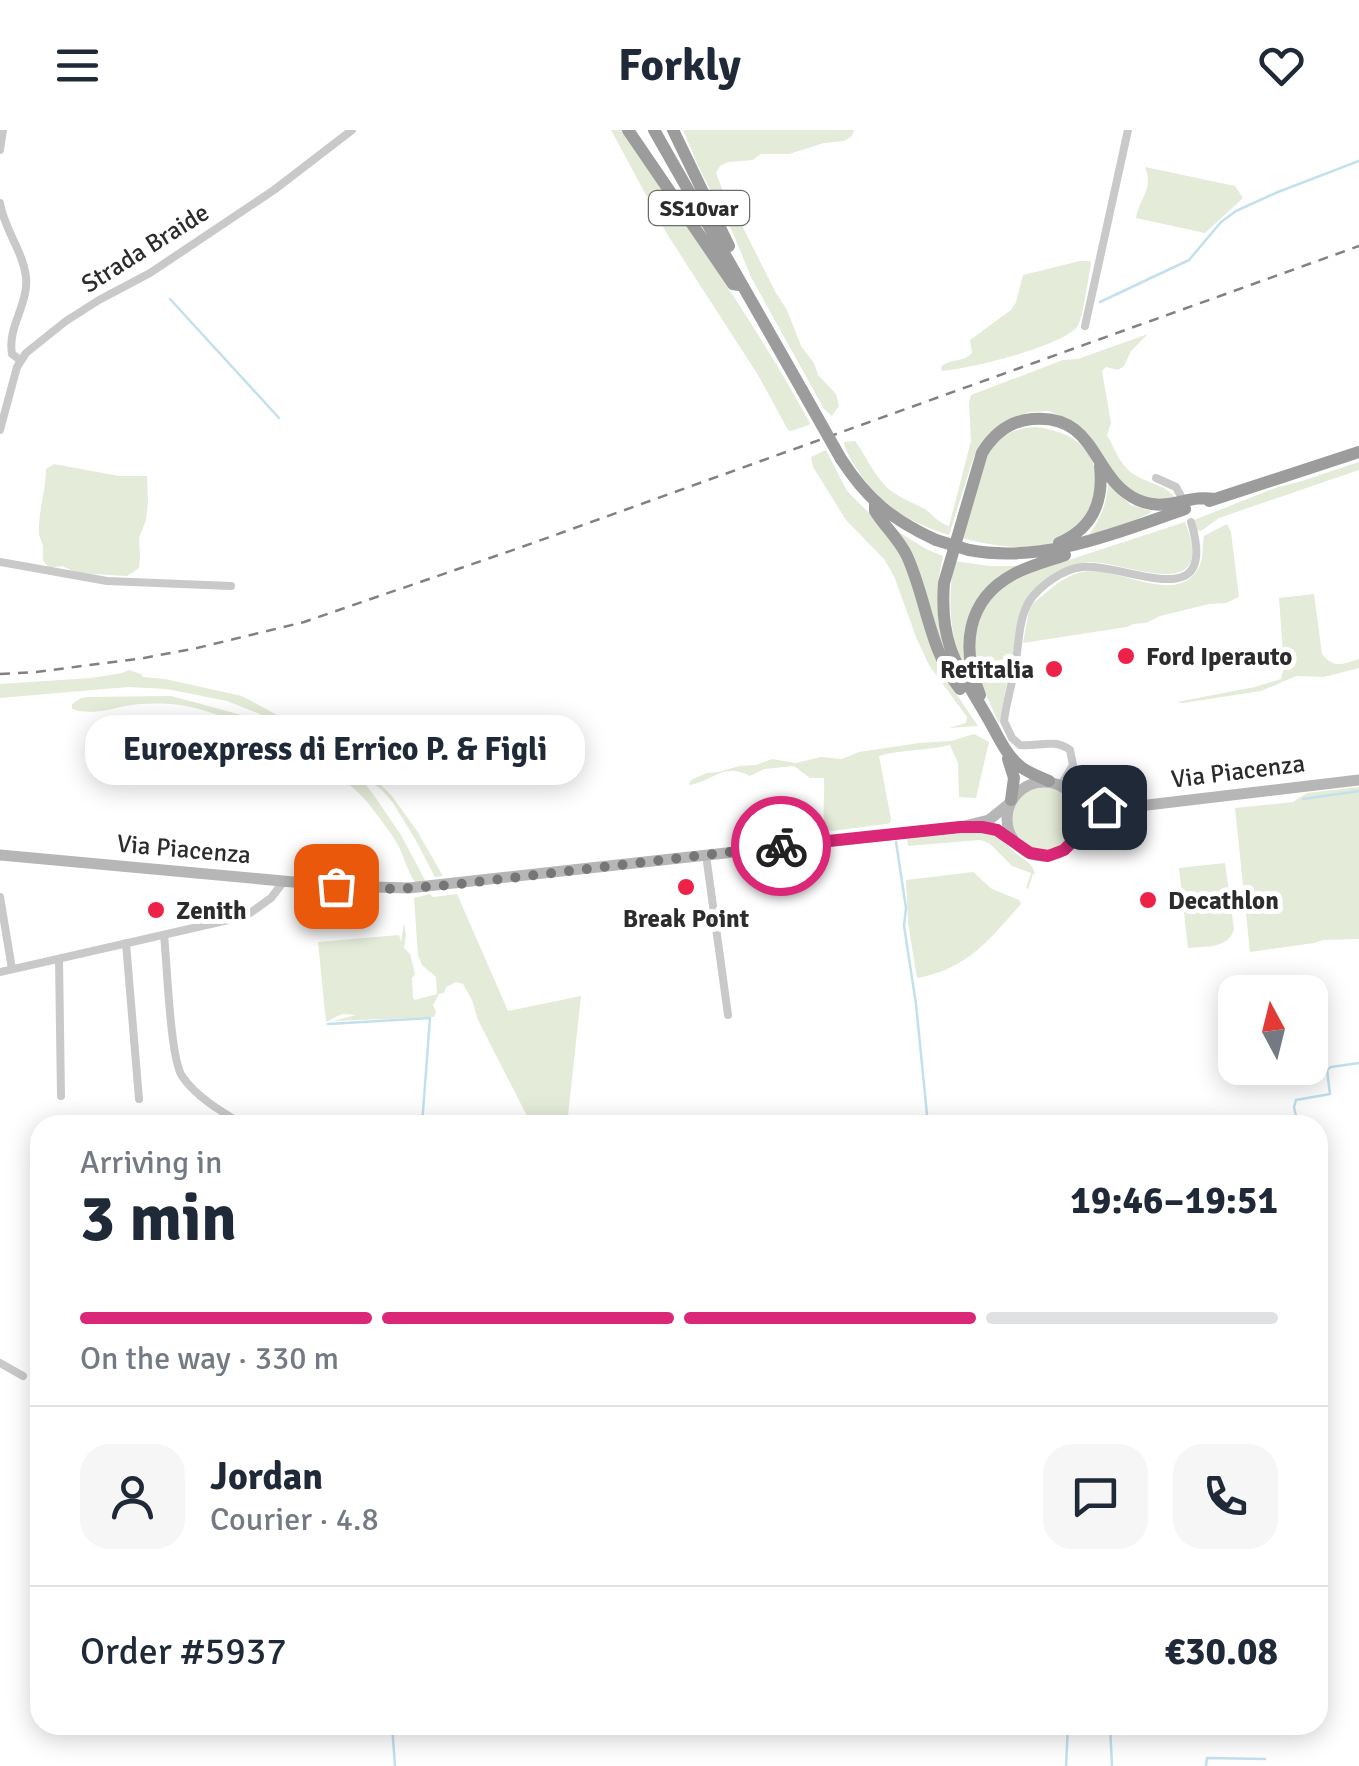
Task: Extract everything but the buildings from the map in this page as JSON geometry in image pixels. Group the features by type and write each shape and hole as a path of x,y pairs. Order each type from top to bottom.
{"highway":[{"path":"628,130 732,284 743,286 742,272 673,130"},
{"name":"SS10var","path":"654,130 858,484 892,517 936,540 1004,555 1047,551 1359,452"},
{"path":"1010,802 1014,778 1001,743 952,656 942,602 948,564 988,444 1018,422 1051,419 1078,431 1113,482 1141,502 1164,506 1202,497 1214,499"},
{"path":"1004,555 1059,543 1090,522 1100,498 1099,459"},
{"path":"875,503 874,511 908,558 946,668 984,724 1024,769 1055,783"},
{"path":"989,721 968,654 970,630 979,606 1004,580 1085,548 1094,538"}],"main road":[{"name":"Via Piacenza","path":"1122,808 1359,780"},
{"path":"1038,782 1055,783 1096,805 1122,808 1098,815 1064,850 1048,856 1030,853 1014,842 1006,823 1010,802 1028,785 1038,782"},
{"path":"1072,794 1081,812 1076,839"},
{"name":"Via Piacenza","path":"0,855 368,888 409,888 960,827 989,820 1010,802"},
{"name":"Via Piacenza","path":"960,827 990,828 1014,842"}],"street":[{"path":"0,150 2,130"},
{"name":"Strada Braide","path":"20,360 66,321 150,274 274,190 352,130"},
{"path":"1085,326 1128,130"},
{"path":"0,203 26,278 26,292 10,342 12,354 20,360 0,430"},
{"path":"1156,478 1176,488 1184,500"},
{"path":"1055,783 1073,765 1070,750 1053,743 1020,745 1004,720 1026,607 1046,584 1083,567 1156,580 1180,578 1189,572 1196,558 1191,522"},
{"path":"0,562 107,580 231,586"},
{"path":"706,856 728,1015"},
{"path":"0,972 246,916 271,898 284,881"},
{"path":"0,898 12,969"},
{"path":"164,935 180,1074 206,1100 229,1115"},
{"path":"126,943 139,1099"},
{"path":"58,959 61,1096"},
{"path":"0,1363 22,1376"}],"green space":[{"path":"611,130 622,130 695,238 766,348 809,425 788,430 758,375 667,234"},
{"path":"683,130 854,130 844,141 728,162 716,173 728,204 787,310 801,346 818,375 836,394 839,406 832,416 824,409 751,277"},
{"path":"1145,167 1235,186 1243,198 1205,233 1136,218 1147,187"},
{"path":"1090,261 1091,265 1079,323 1067,335 1034,349 942,371 945,364 972,353 970,340 1011,310 1023,275"},
{"path":"1148,334 1131,351 1124,366 1118,370 1106,367 1102,371 1111,423 1107,435 1130,471 1163,488 1176,500 1150,501 1116,480 1077,424 1049,411 1029,412 991,433 974,456 949,535 887,504 864,480 845,448 844,442 855,441 887,488 949,526 971,441 971,395 1063,360 1078,359"},
{"path":"1035,427 1075,440 1091,458 1096,483 1085,517 1067,535 1038,546 999,546 962,538 980,472 991,448 1007,434"},
{"path":"826,450 847,491 887,531 900,552 955,692 978,726 949,728 966,723 967,717 929,665 884,559 846,520 813,467 811,457"},
{"path":"1359,462 1359,470 1219,518 1201,531 1196,530 1194,520 1278,487"},
{"path":"54,464 119,476 147,476 148,502 139,538 139,568 127,576 77,573 62,566 50,568 44,562 40,517 46,469"},
{"path":"1108,484 1131,505 1151,511 1123,526 1089,535 1102,511"},
{"path":"1185,522 1192,548 1189,564 1179,572 1144,572 1088,562 1065,570 1032,592 1021,611 999,724 972,654 979,617 994,595 1035,571"},
{"path":"1227,524 1239,597 1146,623 1023,643 1030,605 1067,577 1096,571 1162,585 1177,584 1189,579 1199,567 1204,536"},
{"path":"892,528 943,556 938,609 949,661"},
{"path":"954,561 1018,566 988,588 972,608 966,633 966,670 951,617"},
{"path":"1314,594 1322,654 1335,663 1359,659 1359,668 1324,677 1296,676 1261,691 1177,702 1281,679 1284,667 1279,598"},
{"path":"129,670 143,677 242,696 311,730 367,771 392,796 443,876 435,877 382,790 302,731 227,701 167,689 128,687 0,698 0,684 91,678"},
{"path":"171,696 274,726 333,759 373,794 426,882 415,882 392,835 352,787 277,739 219,715 171,704 136,704 92,712 72,709 72,704 81,698"},
{"path":"974,734 989,742 976,798 959,797 958,763 950,745 879,756 891,819 886,824 825,829 824,778 810,778 794,766 764,769 750,776 725,772 689,785 691,780 707,773 772,759 796,763 821,757 842,759 859,752 951,741"},
{"path":"1044,785 1068,795 1078,819 1068,843 1044,853 1020,843 1010,819 1020,795"},
{"path":"1359,787 1359,939 1323,940 1250,952 1235,808 1293,802 1307,793"},
{"path":"978,830 997,837 1029,863 1035,874 1028,889 1031,873 1012,866 989,843 980,840 908,846 907,838"},
{"path":"1225,863 1234,929 1227,940 1216,945 1188,948 1179,868"},
{"path":"973,872 992,889 1021,904 976,951 950,968 917,978 906,880"},
{"path":"457,894 508,1011 581,996 568,1115 527,1115 463,984 456,982 439,994 433,1005 434,1017 333,1021 356,1015 342,1014 326,1022 318,942 399,935 401,942 404,923 404,948 410,954 415,974 413,998 437,994 436,977 422,965 418,955 414,898"}],"waterway":[{"path":"1100,302 1189,260 1221,222 1236,211 1359,161"},
{"path":"170,299 279,418"},
{"path":"1303,799 1359,791"},
{"path":"896,842 927,1115"},
{"path":"328,1024 430,1018 423,1115"},
{"path":"1296,1115 1296,1100 1330,1094 1327,1070 1359,1063"},
{"path":"393,1735 395,1766"},
{"path":"1066,1766 1068,1735"},
{"path":"1110,1735 1112,1766"},
{"path":"1206,1766 1207,1758 1265,1759"}],"railway":[{"path":"0,674 144,658 304,622 1359,246"}],"way so far":[{"path":"336,886 396,889 451,885 781,846"}],"place":[{"name":"Ford Iperauto","path":"1126,656"},
{"name":"Retitalia","path":"1054,669"},
{"name":"Euroexpress di Errico P. & Figli","path":"336,886"},
{"name":"Break Point","path":"686,887"},
{"name":"Decathlon","path":"1148,900"},
{"name":"Zenith","path":"156,910"}],"route":[{"path":"781,846 982,827 1001,832 1030,853 1048,856 1064,850 1098,815 1122,808 1104,807"}]}
